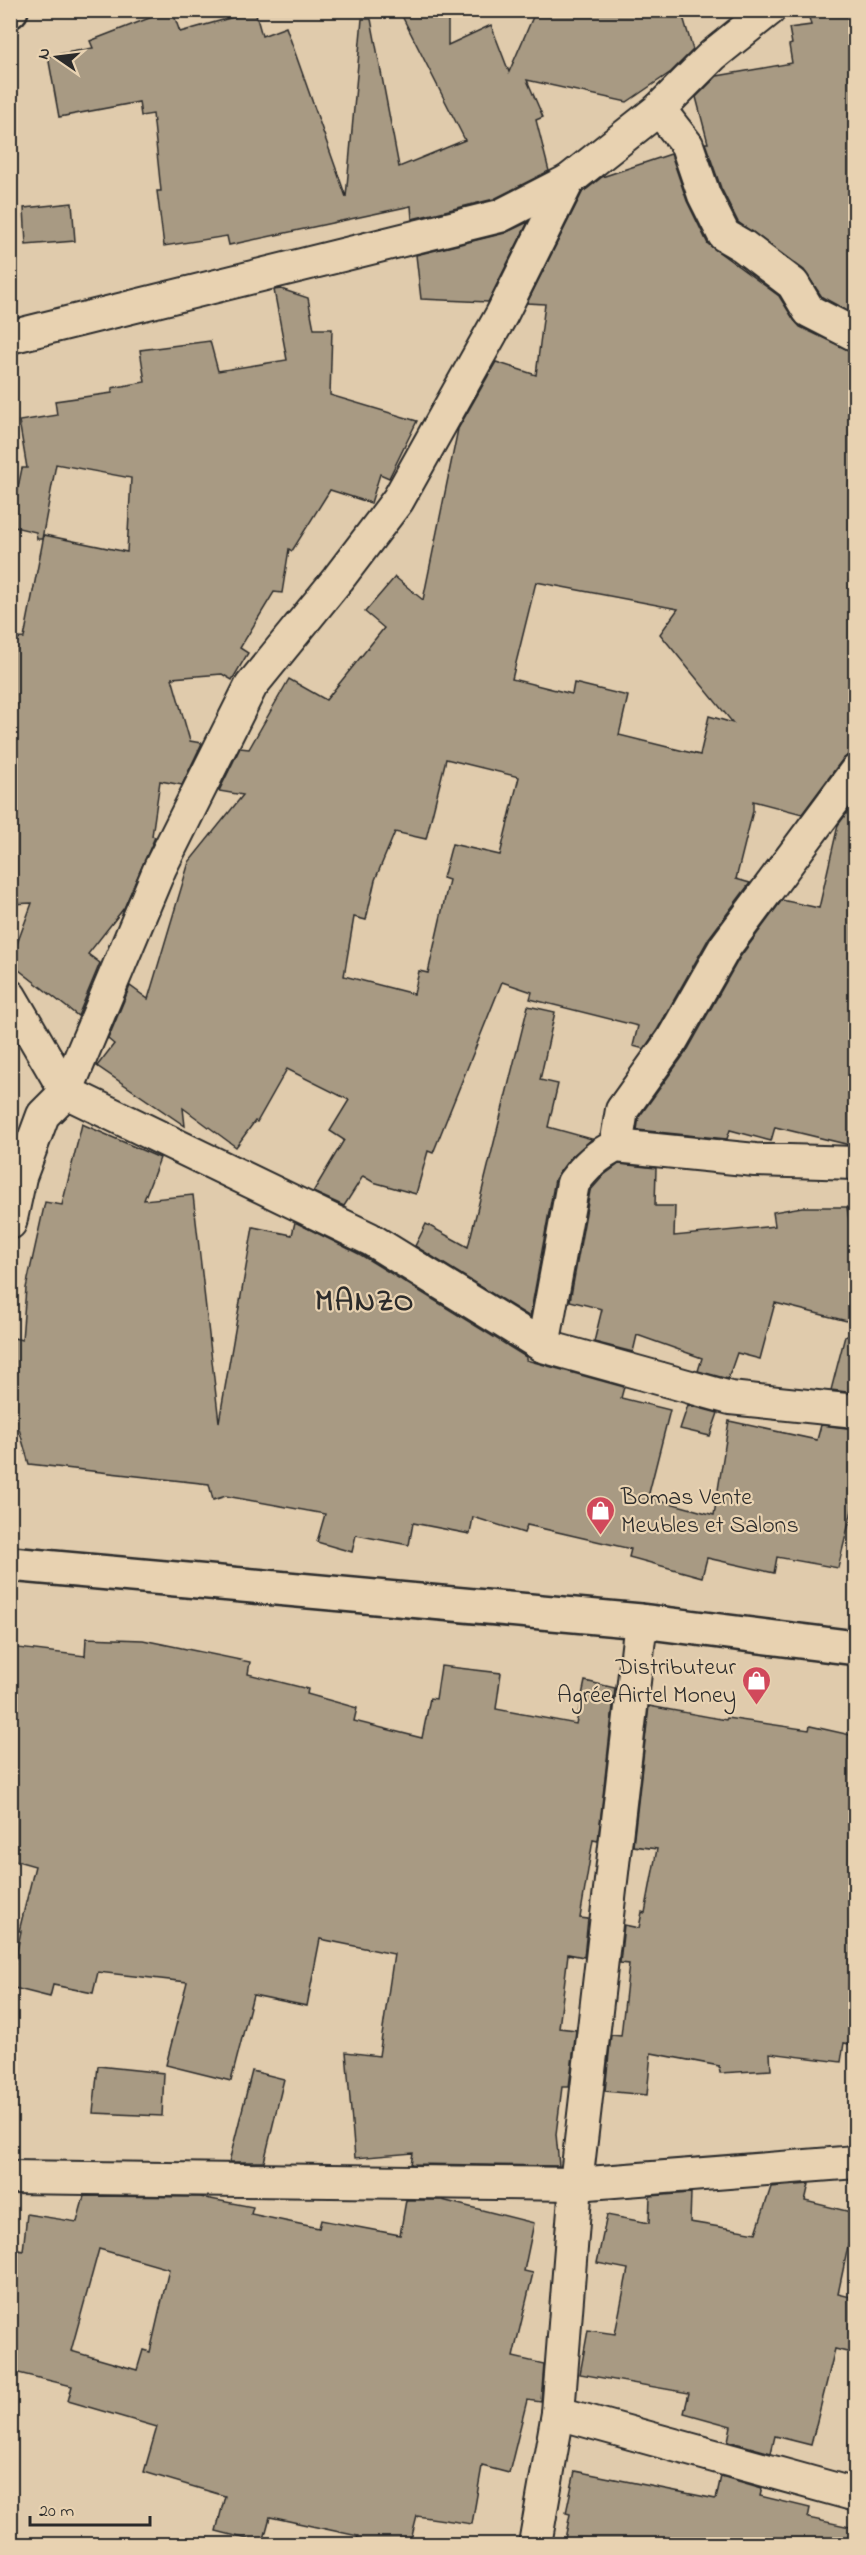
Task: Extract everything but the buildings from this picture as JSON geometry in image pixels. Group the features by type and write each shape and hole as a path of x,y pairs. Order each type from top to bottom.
{"street":[{"path":"10,337 500,216 568,181 659,109 713,55 769,10"},
{"path":"659,109 687,145 704,195 724,235 743,246 793,284 809,311 855,335"},
{"path":"10,1223 20,1178 43,1115 66,1092 160,868 251,686 338,579 398,500 502,314 568,181"},
{"path":"616,1146 622,1110 672,1040 725,947 855,771"},
{"path":"10,996 66,1092 370,1239 543,1346 730,1398 855,1411"},
{"path":"543,1346 573,1183 600,1154 616,1146 755,1160 855,1163"},
{"path":"10,1564 641,1621 855,1648"},
{"path":"535,2544 558,2413 576,2184 641,1621"},
{"path":"10,2177 576,2184 855,2162"},
{"path":"558,2413 855,2495"}],"place":[{"name":"Bomas Vente Meubles et Salons","path":"600,1536"},
{"name":"Distributeur Agrée Airtel Money","path":"757,1706"}],"district":[{"name":"MANZO","path":"365,1300"}]}
